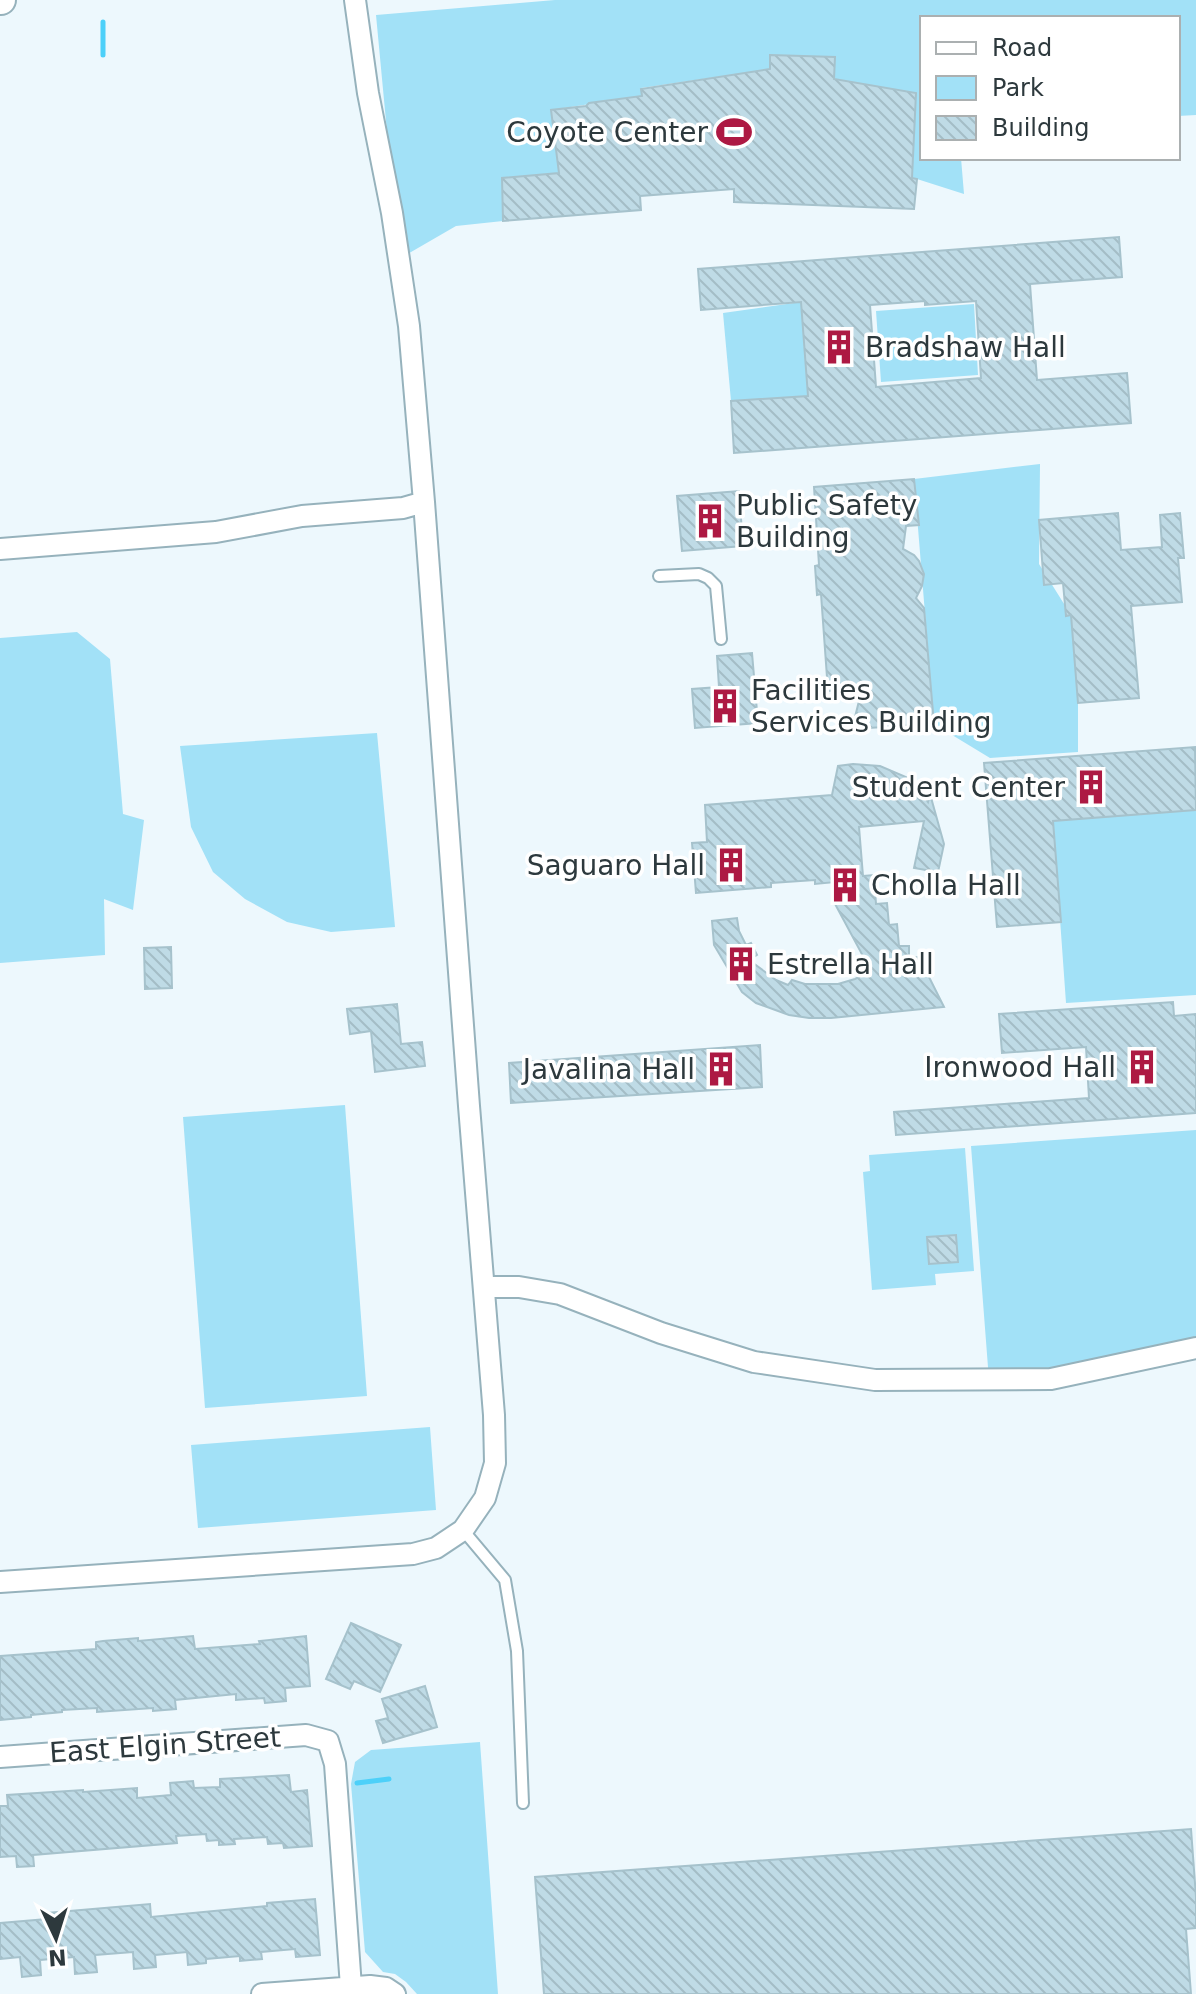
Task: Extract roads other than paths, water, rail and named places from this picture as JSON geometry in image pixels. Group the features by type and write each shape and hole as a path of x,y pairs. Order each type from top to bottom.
{"street":[{"path":"0,1582 413,1554 436,1548 463,1530 485,1498 495,1463 485,1287 409,326 355,0"},
{"path":"0,549 216,532 302,516 403,508 424,502"},
{"path":"485,1287 519,1287 560,1294 661,1333 754,1362 875,1380 1051,1379 1196,1348"},
{"name":"East Elgin Street","path":"0,1757 306,1735 328,1741 335,1764 351,1987"},
{"path":"262,1994 370,1986 386,1988 395,1994"}],"lane":[{"path":"659,576 699,574 716,586 721,639"},
{"path":"463,1530 505,1580 517,1651 523,1803"}],"waterway":[{"path":"103,22 103,55"},
{"path":"357,1783 389,1779"}],"place":[{"name":"Coyote Center","path":"734,132"},
{"name":"Bradshaw Hall","path":"839,347"},
{"name":"Public Safety Building","path":"710,521"},
{"name":"Facilities Services Building","path":"725,706"},
{"name":"Student Center","path":"1091,787"},
{"name":"Saguaro Hall","path":"731,865"},
{"name":"Cholla Hall","path":"845,885"},
{"name":"Estrella Hall","path":"741,964"},
{"name":"Ironwood Hall","path":"1142,1067"},
{"name":"Javalina Hall","path":"721,1069"}]}
